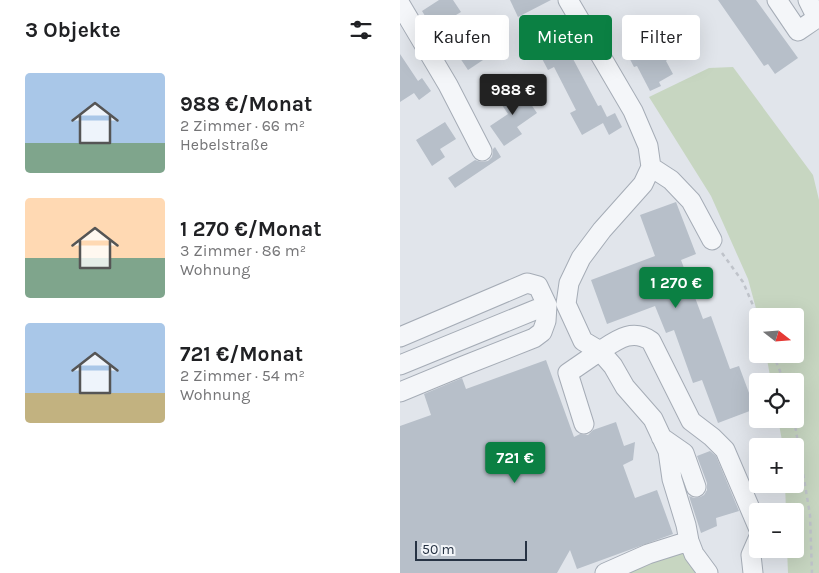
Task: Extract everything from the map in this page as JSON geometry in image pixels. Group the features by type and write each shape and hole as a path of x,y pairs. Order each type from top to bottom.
{"street":[{"path":"568,0 632,111 648,146 651,167 642,184 602,230 582,258 569,283 566,304 583,341 600,351 625,387 653,419 668,451 672,479 686,524 689,541 694,554 708,573"},
{"path":"777,0 798,31 817,18 808,0"},
{"path":"400,4 448,85 482,151"},
{"path":"651,167 671,180 691,201 712,240"},
{"path":"400,337 527,283 538,286 546,305 546,321 542,332 534,338 400,392"},
{"path":"400,365 546,305"},
{"path":"584,424 568,373 618,340 634,334 644,336 651,341 691,422 712,437 725,450 749,506"},
{"path":"662,437 684,453 696,487"},
{"path":"605,573 648,554 689,541"},
{"path":"751,558 753,573"}],"path":[{"path":"712,240 743,282 754,308"},
{"path":"796,428 810,515 812,573"}],"green space":[{"path":"733,67 813,175 819,200 819,573 788,573 787,558 804,558 804,503 786,503 785,493 804,493 804,438 782,438 780,428 804,428 804,373 770,373 768,363 804,363 804,308 756,308 748,279 711,196 649,97 709,68"},
{"path":"699,546 700,573 615,573"}],"building":[{"path":"439,0 453,0 461,12 456,15 424,15 422,11"},
{"path":"510,0 551,0 519,15 518,17"},
{"path":"718,0 756,0 798,58 775,74 768,64 764,66"},
{"path":"400,54 418,81 422,78 431,91 419,100 414,93 400,102"},
{"path":"461,60 483,60 468,70"},
{"path":"543,60 574,60 598,106 601,105 607,117 615,113 622,127 609,135 603,123 582,135 570,113 576,110 554,67 548,70"},
{"path":"630,60 667,60 673,74 659,82 661,86 650,91 637,66 634,67"},
{"path":"513,88 519,97 524,94 537,113 517,127 522,134 504,146 490,126 508,114 498,99"},
{"path":"445,122 456,139 440,149 445,157 432,166 416,140"},
{"path":"495,147 501,157 455,188 448,178 475,160 481,162 488,161 492,157"},
{"path":"676,202 696,254 681,260 703,319 711,316 730,369 739,366 749,393 749,411 718,423 702,380 693,383 674,330 666,333 655,306 607,324 591,280 655,256 640,215"},
{"path":"546,360 574,437 580,434 588,435 593,430 616,422 624,446 635,442 633,460 623,465 635,498 657,490 673,534 577,569 570,550 557,573 400,573 400,426 431,415 424,394 462,378 466,389"},
{"path":"710,451 716,456 739,511 716,518 717,526 701,533 689,496 694,498 700,497 707,490 707,483 697,456"}]}
